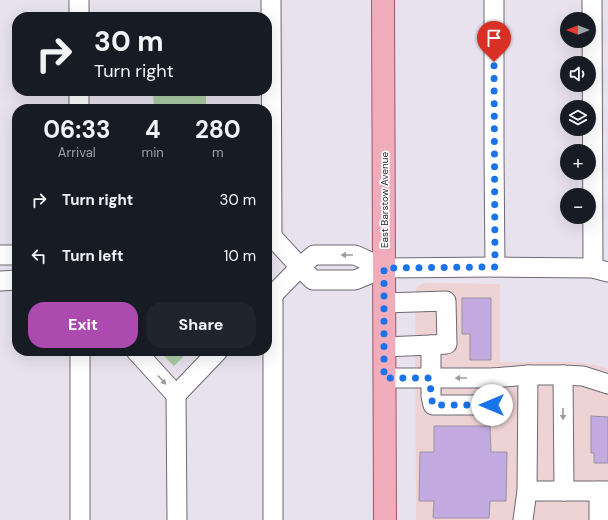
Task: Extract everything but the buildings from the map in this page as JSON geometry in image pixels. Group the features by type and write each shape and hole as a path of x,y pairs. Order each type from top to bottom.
{"main road":[{"name":"East Barstow Avenue","path":"383,0 385,520"}],"street":[{"path":"79,0 79,12"},
{"path":"271,0 271,12"},
{"path":"494,0 495,267"},
{"path":"272,237 313,280 355,280 384,268 495,267 601,270 592,0"},
{"path":"0,255 12,255"},
{"path":"272,296 300,267 314,256 355,255 384,268"},
{"path":"0,281 12,280"},
{"path":"384,303 446,301 447,344 384,347"},
{"path":"431,345 430,378 433,405 492,405 493,378"},
{"path":"80,356 80,520"},
{"path":"141,356 176,395 176,520"},
{"path":"176,395 213,356"},
{"path":"271,356 273,520"},
{"path":"384,378 493,378 528,375 563,375 583,376 608,384"},
{"path":"523,520 528,491 528,375"},
{"path":"563,375 564,491"},
{"path":"528,491 603,491 599,520"}],"shaded area":[{"path":"423,283 500,284 500,362 576,362 608,369 608,520 416,520 415,292 417,286"}],"green space":[{"path":"153,96 206,96 206,104 154,104"},
{"path":"164,356 184,356 174,366"}],"route":[{"path":"492,405 433,405 430,378 384,378 384,268 495,267 494,62"}]}
